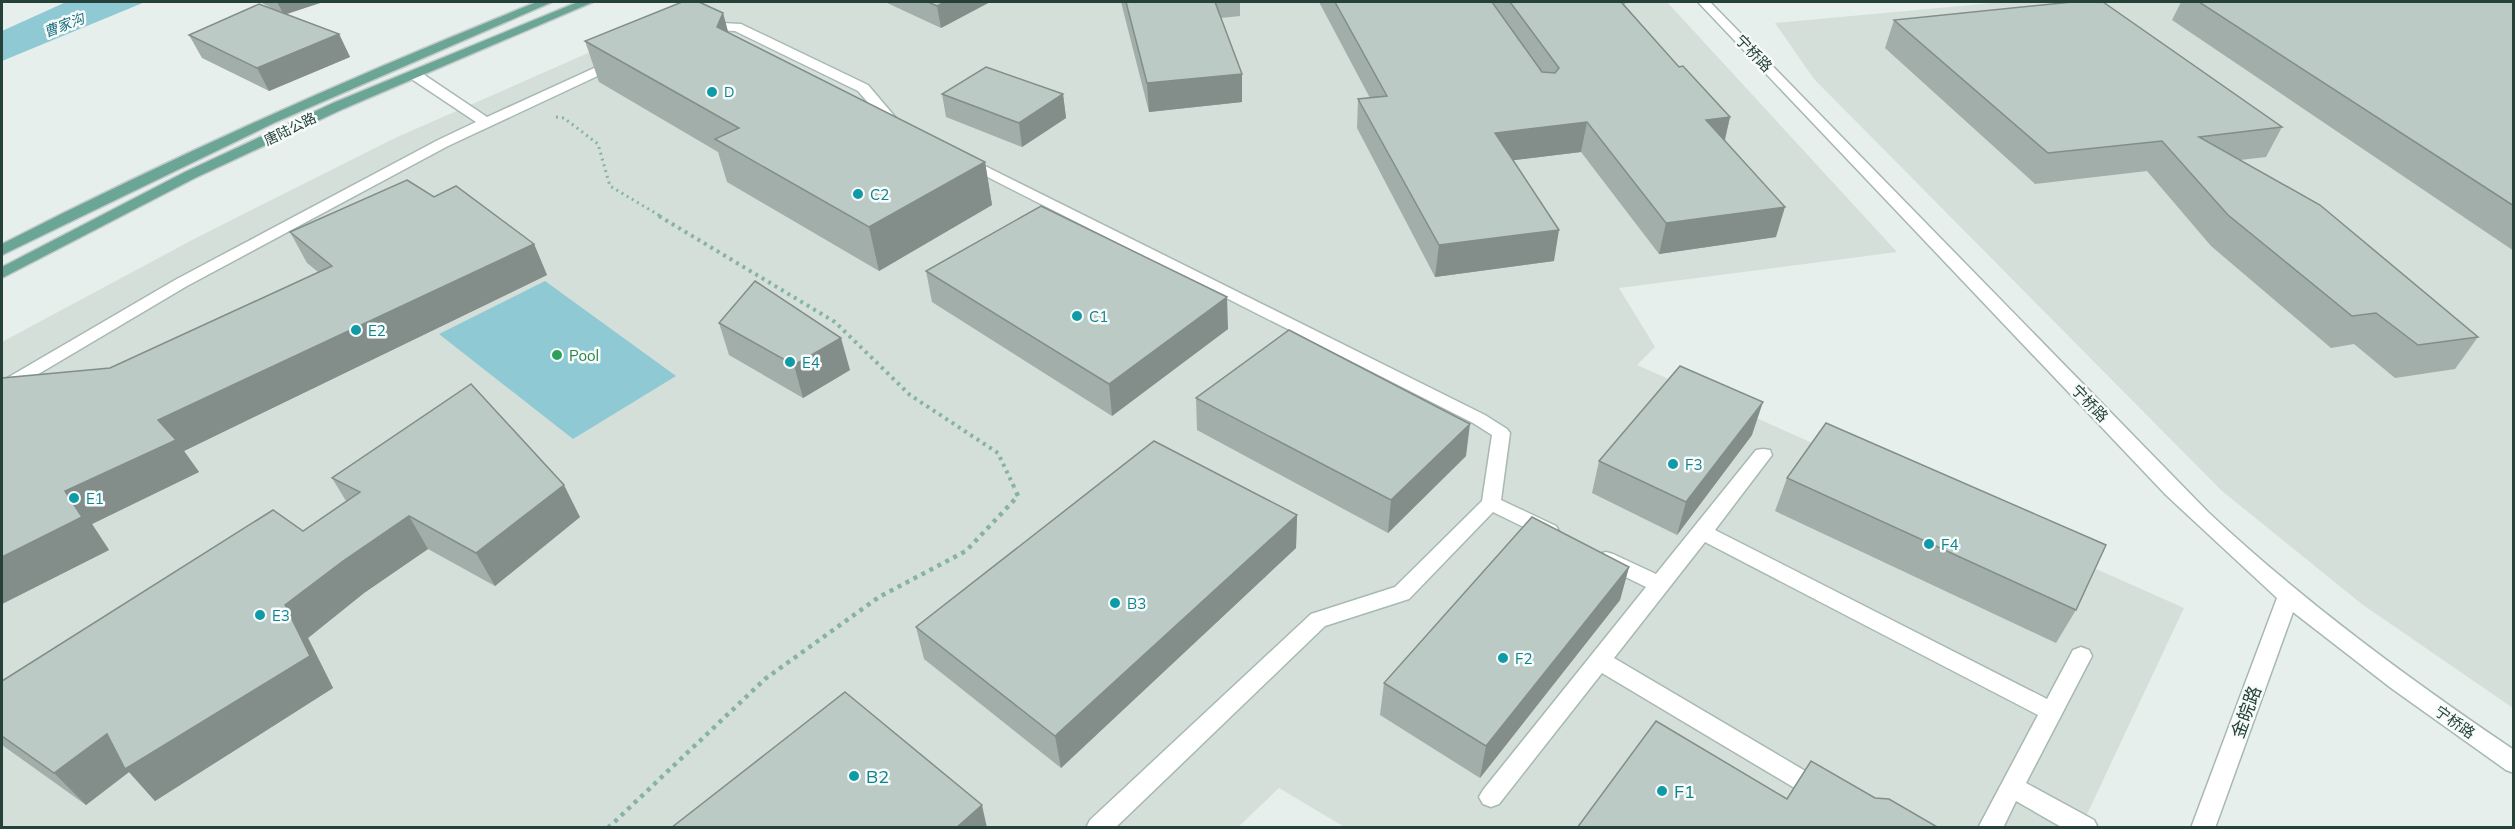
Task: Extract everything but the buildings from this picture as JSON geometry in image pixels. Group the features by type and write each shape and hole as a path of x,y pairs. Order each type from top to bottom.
{"main road":[{"name":"唐陆公路","path":"2,250 136,181 417,54 546,2"},
{"name":"唐陆公路","path":"2,273 190,175 338,105 587,2"}],"street":[{"name":"宁桥路","path":"1704,2 2173,490 2224,540 2288,596 2369,661 2514,763"},
{"path":"691,28 700,26 737,27 863,88 892,124 913,134"},
{"path":"2,388 181,283 443,143 630,55"},
{"path":"415,75 486,123"},
{"path":"955,156 1479,419 1501,433 1491,503 1402,593 1318,620 1098,828"},
{"path":"1491,797 1763,455"},
{"path":"1491,503 1565,539"},
{"path":"1702,532 2052,712"},
{"path":"1586,549 1660,585"},
{"name":"金皖路","path":"2203,828 2288,596"},
{"path":"1990,828 2081,656"},
{"path":"1600,661 1841,804"},
{"path":"2012,787 2086,828"}],"path":[{"path":"515,109 564,118 598,144 610,186 835,322 910,395 998,453 1018,496 966,551 879,597 765,679 608,828"}],"shaded area":[{"path":"704,2 1667,2 1897,252 1619,288 1655,347 1637,365 2184,608 2081,827 1346,828 1279,788 1237,828 2,828 2,342 194,239 395,138"},
{"path":"2004,2 2513,2 2513,708 2363,605 2222,491 1814,79 1775,23"}],"water":[{"name":"曹家沟","path":"66,2 145,2 2,61 2,31"},
{"name":"Pool","path":"545,281 676,376 573,439 439,334"}],"place":[{"name":"D","path":"712,92"},
{"name":"C2","path":"858,194"},
{"name":"C1","path":"1077,316"},
{"name":"E2","path":"356,330"},
{"name":"Pool","path":"557,355"},
{"name":"E4","path":"790,362"},
{"name":"F3","path":"1673,464"},
{"name":"E1","path":"74,498"},
{"name":"F4","path":"1929,544"},
{"name":"B3","path":"1115,603"},
{"name":"E3","path":"260,615"},
{"name":"F2","path":"1503,658"},
{"name":"B2","path":"854,776"},
{"name":"F1","path":"1662,791"}]}
